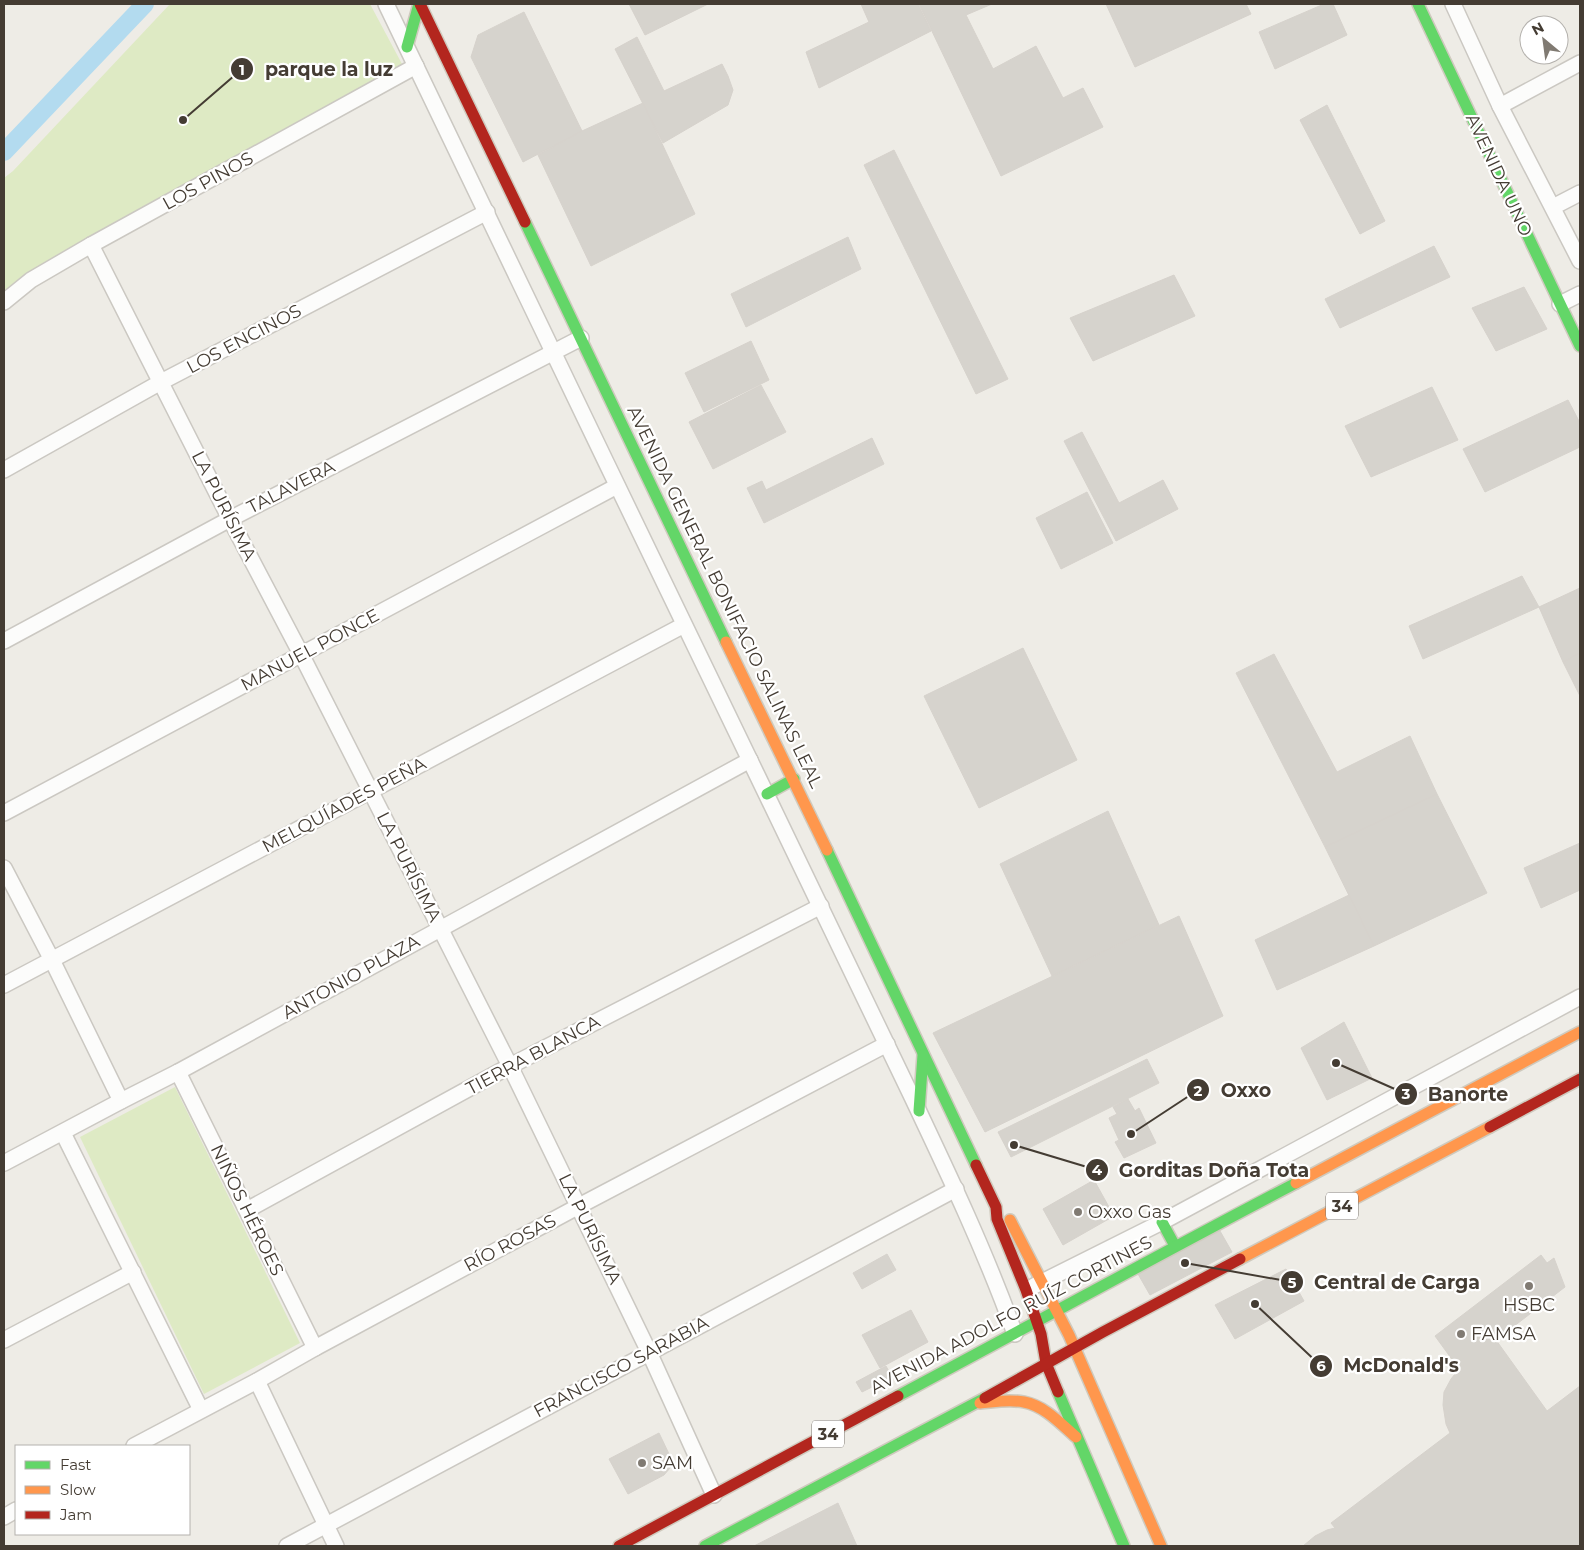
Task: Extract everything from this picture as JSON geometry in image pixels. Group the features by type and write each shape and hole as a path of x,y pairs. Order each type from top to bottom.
{"street":[{"path":"386,4 684,625 822,906 956,1189 1016,1334"},
{"path":"407,47 419,4"},
{"name":"AVENIDA GENERAL BONIFACIO SALINAS LEAL","path":"419,4 696,580 794,779 996,1207 996,1219 1026,1290 1037,1322 1046,1363 1124,1546"},
{"name":"AVENIDA UNO","path":"1418,4 1580,346"},
{"name":"AVENIDA UNO","path":"1453,4 1500,106 1580,261"},
{"path":"1500,106 1580,64"},
{"name":"LOS PINOS","path":"4,302 31,280 91,245 416,66"},
{"path":"1553,207 1580,193"},
{"name":"LOS ENCINOS","path":"4,470 161,382 487,212"},
{"name":"LA PURÍSIMA","path":"91,245 510,1066 650,1352 714,1495"},
{"path":"1560,304 1580,294"},
{"name":"TALAVERA","path":"4,641 230,519 581,338"},
{"name":"MANUEL PONCE","path":"4,813 617,486"},
{"name":"MELQUÍADES PEÑA","path":"4,985 684,625"},
{"name":"ANTONIO PLAZA","path":"4,1164 178,1072 750,760"},
{"path":"767,794 794,779"},
{"path":"4,868 52,960 121,1101"},
{"name":"TIERRA BLANCA","path":"247,1210 510,1066 822,906"},
{"path":"1026,1290 1162,1222 1580,997"},
{"name":"AVENIDA ADOLFO RUÍZ CORTINES","path":"619,1546 1016,1334 1175,1246 1344,1159 1580,1032"},
{"name":"RÍO ROSAS","path":"136,1445 579,1206 887,1044"},
{"path":"919,1111 923,1055"},
{"name":"NIÑOS HÉROES","path":"178,1072 315,1348"},
{"name":"34","path":"705,1546 1580,1079"},
{"path":"63,1133 201,1410"},
{"name":"FRANCISCO SARABIA","path":"287,1546 956,1189"},
{"name":"AVENIDA GENERAL BONIFACIO SALINAS LEAL","path":"996,1207 1007,1213 1058,1311 1161,1546"},
{"path":"1162,1222 1175,1246"},
{"path":"4,1340 133,1272"},
{"path":"257,1381 336,1546"},
{"path":"974,1404 1008,1401 1026,1402 1043,1410 1076,1436"},
{"path":"4,1517 15,1511"}],"green space":[{"path":"170,4 370,4 402,64 91,245 4,302 4,178 13,171"},
{"path":"175,1087 300,1343 204,1394 80,1137"}],"building":[{"path":"629,4 708,4 645,35"},
{"path":"861,4 918,4 931,31 819,88 806,52 869,22"},
{"path":"919,4 992,4 966,15 993,69 1036,46 1063,98 1083,88 1103,127 1001,176"},
{"path":"1106,4 1246,4 1251,14 1135,67"},
{"path":"1324,4 1333,4 1347,35 1275,69 1259,32"},
{"path":"524,12 582,131 523,162 471,57 478,35"},
{"path":"637,37 664,91 722,64 733,90 728,105 663,143 615,49"},
{"path":"643,103 695,214 591,266 538,155 582,131"},
{"path":"1327,105 1385,221 1360,234 1300,120"},
{"path":"894,150 1008,379 976,394 864,165"},
{"path":"848,237 861,269 746,327 731,294"},
{"path":"1434,246 1450,277 1340,328 1325,299"},
{"path":"1174,275 1195,316 1093,361 1070,318"},
{"path":"1524,287 1547,329 1496,351 1472,308"},
{"path":"751,341 769,380 704,412 685,373"},
{"path":"761,385 786,432 713,469 689,422"},
{"path":"1432,387 1458,440 1371,477 1345,426"},
{"path":"1568,400 1580,423 1580,447 1485,492 1463,449"},
{"path":"1082,432 1119,503 1163,480 1178,509 1116,541 1064,441"},
{"path":"872,438 884,464 764,523 747,488 762,481 766,490"},
{"path":"1087,492 1113,543 1061,569 1036,518"},
{"path":"1522,576 1539,607 1423,659 1409,626"},
{"path":"1580,588 1580,653 1563,662 1539,607"},
{"path":"1023,648 1077,760 979,808 924,696"},
{"path":"1580,653 1580,696 1563,662"},
{"path":"1274,654 1337,772 1410,736 1437,794 1325,847 1236,673"},
{"path":"1437,794 1487,893 1374,946 1325,847"},
{"path":"1108,811 1159,925 1052,976 1000,864"},
{"path":"1580,843 1580,890 1541,908 1524,868"},
{"path":"1349,895 1374,946 1277,990 1255,940"},
{"path":"1179,916 1223,1016 985,1132 933,1033"},
{"path":"1344,1022 1372,1078 1327,1100 1301,1048"},
{"path":"1147,1059 1159,1083 1011,1157 998,1132"},
{"path":"1128,1099 1135,1111 1139,1108 1156,1143 1124,1158 1115,1142 1119,1140 1109,1118 1117,1114 1113,1107"},
{"name":"Oxxo Gas","path":"1094,1180 1114,1216 1063,1245 1043,1209"},
{"path":"1220,1231 1232,1252 1150,1295 1138,1274"},
{"path":"887,1254 896,1270 862,1289 853,1273"},
{"path":"1541,1255 1547,1263 1554,1258 1565,1287 1496,1340 1547,1411 1580,1386 1580,1546 1303,1546 1315,1536 1335,1528 1331,1523 1450,1433 1446,1424 1443,1405 1444,1392 1459,1369 1435,1336"},
{"path":"1286,1269 1304,1301 1235,1339 1215,1305"},
{"path":"911,1310 928,1342 880,1368 862,1335"},
{"path":"886,1366 892,1377 862,1392 856,1382"},
{"path":"659,1433 670,1456 670,1468 664,1475 628,1494 609,1459"},
{"path":"838,1503 857,1546 754,1546"}],"waterway":[{"path":"4,152 145,4"}],"traffic: fast":[{"path":"407,47 419,4"},
{"path":"1418,4 1580,346"},
{"path":"525,222 726,642"},
{"path":"767,794 794,779"},
{"path":"827,850 976,1165"},
{"path":"919,1111 923,1055"},
{"path":"898,1396 1296,1183"},
{"path":"1162,1222 1175,1246"},
{"path":"1058,1392 1124,1546"},
{"path":"705,1546 985,1398"}],"traffic: slow":[{"path":"726,642 827,850"},
{"path":"1296,1183 1580,1032"},
{"path":"1240,1259 1490,1127"},
{"path":"1010,1220 1069,1335 1161,1546"},
{"path":"980,1403 1013,1401 1032,1404 1052,1416 1076,1437"}],"traffic: jam":[{"path":"420,4 525,222"},
{"path":"1490,1127 1580,1079"},
{"path":"976,1165 996,1207 997,1219 1026,1290 1041,1334 1046,1363 1058,1392"},
{"path":"985,1398 1240,1259"},
{"path":"619,1546 898,1396"}],"place":[{"name":"parque la luz","path":"183,120"},
{"name":"Banorte","path":"1336,1063"},
{"name":"Oxxo","path":"1131,1134"},
{"name":"Gorditas Doña Tota","path":"1014,1145"},
{"name":"Oxxo Gas","path":"1078,1212"},
{"name":"Central de Carga","path":"1185,1263"},
{"name":"HSBC","path":"1529,1286"},
{"name":"McDonald's","path":"1255,1304"},
{"name":"FAMSA","path":"1461,1334"},
{"name":"SAM","path":"642,1463"}]}
